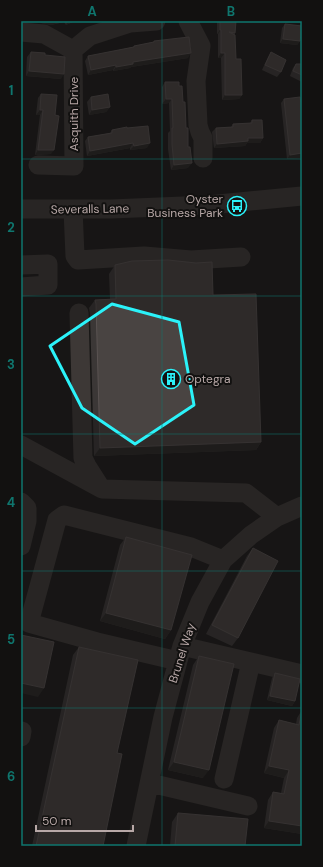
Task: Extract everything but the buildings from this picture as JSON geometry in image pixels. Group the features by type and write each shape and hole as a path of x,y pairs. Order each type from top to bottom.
{"street":[{"path":"21,32 44,34 73,50 90,36 130,23 156,21"},
{"path":"188,21 201,46 196,81 198,125 203,138 203,158"},
{"name":"Asquith Drive","path":"38,165 74,166 73,50"},
{"name":"Severalls Lane","path":"21,210 111,209 208,205 302,196"},
{"path":"73,209 75,256 78,260 144,256 191,260 240,257"},
{"path":"21,265 48,264 48,286 21,286"},
{"path":"79,314 83,458 102,489"},
{"path":"21,445 102,489 246,493 277,517"},
{"path":"21,502 27,508 27,521 21,546"},
{"name":"Brunel Way","path":"136,846 163,717 180,653 200,602 223,560 251,535 277,517 302,506"},
{"path":"223,560 191,547 64,515 57,520 25,622 97,642 251,662 302,674"},
{"path":"224,779 251,662"},
{"path":"150,783 248,806"}],"highlighted area":[{"path":"112,304 179,322 194,405 135,444 82,408 50,346"}],"place":[{"name":"Oyster Business Park","path":"237,206"},
{"name":"Optegra","path":"171,379"}]}
